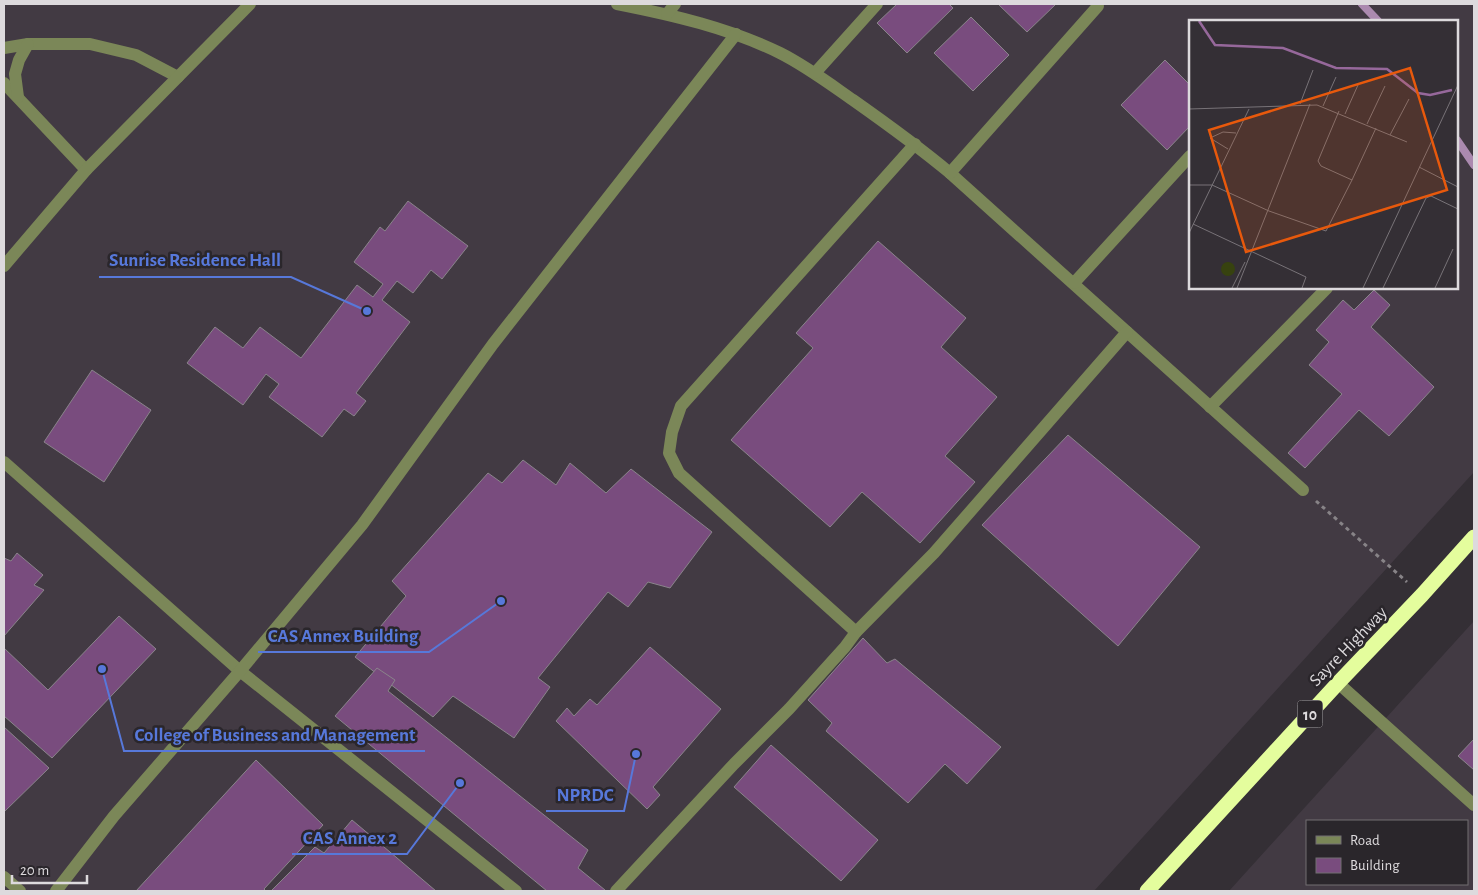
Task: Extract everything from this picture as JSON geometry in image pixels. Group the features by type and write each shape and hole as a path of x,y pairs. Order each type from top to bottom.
{"highway":[{"name":"Sayre Highway","path":"1147,891 1338,683 1422,596 1474,537"}],"lane":[{"path":"4,266 86,170 250,4"},
{"path":"617,4 671,9 736,34 780,54 815,73 915,144 950,173 1303,490"},
{"path":"815,73 877,4"},
{"path":"950,173 1098,6"},
{"path":"56,891 114,816 240,671 362,524 493,344 736,34"},
{"path":"4,48 28,44 90,44 136,55 178,77"},
{"path":"18,97 15,74 19,60 28,44"},
{"path":"4,83 86,170"},
{"path":"856,632 679,473 669,453 672,432 681,406 915,144"},
{"path":"1074,283 1189,157"},
{"path":"1210,407 1326,289"},
{"path":"616,891 734,764 789,709 845,647 856,632 934,553 1128,332"},
{"path":"4,462 240,671 516,891"},
{"path":"1338,683 1474,805"},
{"path":"4,877 20,891"}],"path":[{"path":"1303,490 1422,596"}],"shaded area":[{"path":"4,4 1474,4 1474,472 1094,891 4,891"},
{"path":"1474,621 1474,891 1229,891"}],"building":[{"path":"897,4 949,4 953,8 907,53 877,23"},
{"path":"998,4 1056,4 1027,32"},
{"path":"971,17 1009,55 973,91 934,53"},
{"path":"1165,60 1189,84 1189,127 1167,150 1121,105"},
{"path":"408,201 468,246 442,279 431,270 413,293 397,281 382,300 410,322 356,393 366,401 354,416 344,409 322,437 269,397 279,384 266,374 243,405 187,363 215,327 243,348 260,327 301,358 357,285 373,297 383,284 354,262 380,227 385,231"},
{"path":"878,241 966,318 941,347 997,397 945,456 975,482 920,543 862,492 830,527 731,440 813,348 796,333"},
{"path":"1374,290 1390,305 1371,327 1434,387 1389,436 1359,410 1305,468 1288,453 1342,394 1309,365 1329,342 1316,330 1343,300 1354,310"},
{"path":"92,370 151,410 104,482 44,442"},
{"path":"1068,435 1200,547 1118,646 982,525"},
{"path":"523,460 556,485 570,463 606,493 631,469 712,532 670,588 648,582 628,607 608,592 538,678 550,687 514,738 453,696 433,717 355,657 406,596 392,581 488,473 502,483"},
{"path":"17,553 43,575 34,585 44,590 4,636 4,558 11,561"},
{"path":"119,616 156,649 52,758 4,716 4,648 48,690"},
{"path":"863,638 887,663 895,659 1001,747 967,784 945,764 908,803 826,731 832,723 808,700"},
{"path":"650,647 721,709 653,787 660,795 647,809 556,721 567,708 574,716 590,699 597,705"},
{"path":"377,668 395,680 388,691 588,850 578,868 605,890 547,891 335,716"},
{"path":"4,727 49,768 4,812"},
{"path":"1474,739 1474,770 1458,756"},
{"path":"771,745 878,840 841,881 734,787"},
{"path":"256,760 323,825 264,889 266,891 136,891"},
{"path":"352,820 436,891 271,891 315,847 324,853"}],"waterway":[{"path":"1362,4 1377,20"},
{"path":"1458,141 1474,165"}],"place":[{"name":"Sunrise Residence Hall","path":"367,311"},
{"name":"CAS Annex Building","path":"501,601"},
{"name":"College of Business and Management","path":"102,669"},
{"name":"NPRDC","path":"636,754"},
{"name":"CAS Annex 2","path":"460,783"}]}
